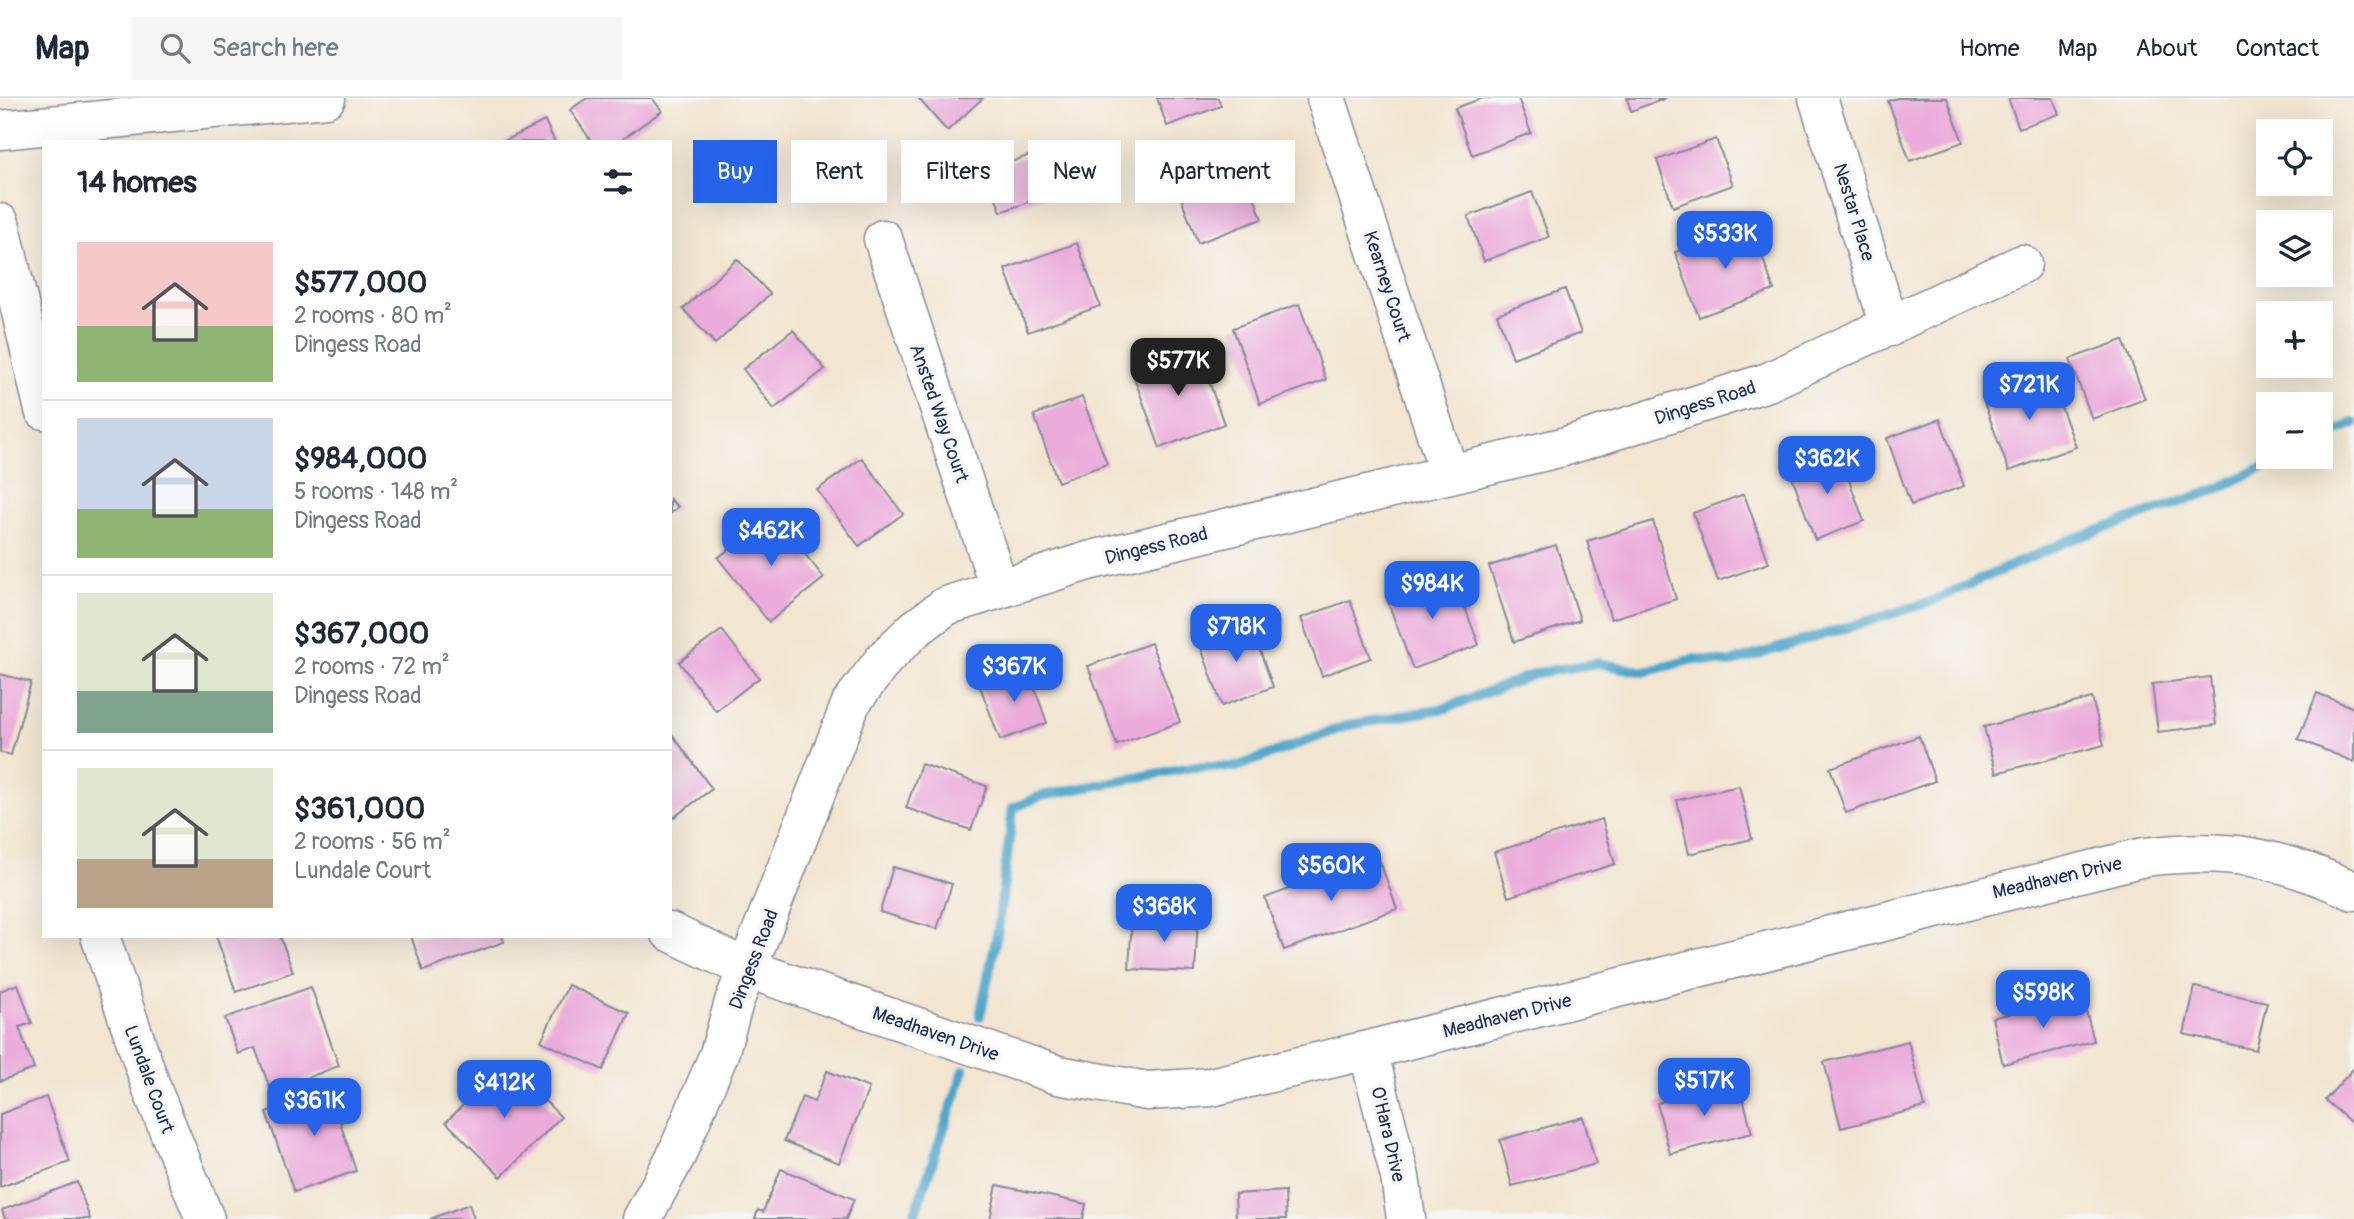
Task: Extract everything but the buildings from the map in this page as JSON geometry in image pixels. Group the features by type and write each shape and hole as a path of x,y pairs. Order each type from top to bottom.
{"street":[{"path":"0,130 326,98"},
{"name":"Kearney Court","path":"1326,98 1449,473"},
{"name":"Nestar Place","path":"1818,98 1890,327"},
{"path":"0,223 42,402"},
{"name":"Ansted Way Court","path":"883,239 999,587"},
{"name":"Dingess Road","path":"642,1219 676,1156 719,1054 748,969 832,746 851,703 885,658 915,629 946,606 999,587 1088,561 1563,447 1768,382 2022,264"},
{"name":"Meadhaven Drive","path":"672,933 748,969 1058,1075 1147,1091 1211,1087 2144,857 2192,852 2236,853 2290,866 2354,891"},
{"name":"Lundale Court","path":"101,938 153,1092 205,1219"},
{"name":"O'Hara Drive","path":"1368,1050 1400,1177 1406,1219"}],"waterway":[{"path":"2333,433 2354,423"},
{"path":"980,1016 998,930 1013,808 1041,796 1192,767 1236,767 1349,725 1446,708 1537,673 1598,663 1644,672 1694,659 1730,663 1927,603 2068,541 2215,490 2259,469"},
{"path":"913,1219 964,1070"}]}
